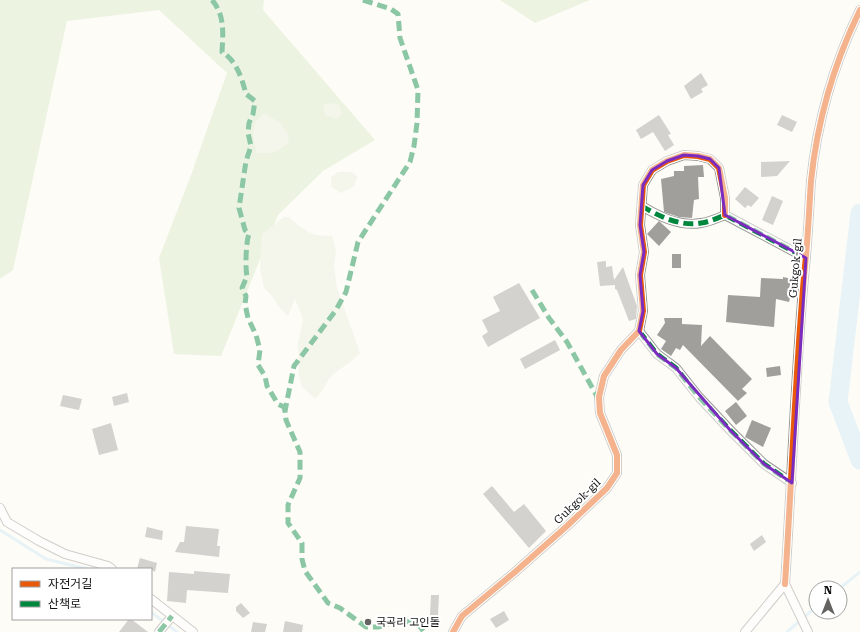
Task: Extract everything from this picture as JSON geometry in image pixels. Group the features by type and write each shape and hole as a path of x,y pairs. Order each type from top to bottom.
{"street":[{"name":"Gukgok-gil","path":"785,584 792,483 794,419 811,180 820,129 832,83 846,38 860,10"},
{"name":"Gukgok-gil","path":"453,632 462,616 567,526 607,488 616,473 617,455 600,413 599,396 604,376 621,350 638,331 643,311 640,275 644,252 640,225 643,185 652,170 667,161 678,157 698,156 710,159 719,168 725,198 726,215"},
{"path":"642,206 656,215 679,222 701,224 726,215 806,258"},
{"path":"638,331 657,354 676,368 699,397 764,464 792,483"},
{"path":"0,508 8,522 39,541 65,554 111,568"},
{"path":"745,632 785,584 808,632"},
{"path":"152,600 171,617 194,632"},
{"path":"160,630 171,617"}],"highlighted area":[{"path":"684,155 710,159 719,168 725,215 806,258 792,483 764,464 730,430 676,368 657,354 639,331 643,311 640,275 644,252 640,225 643,185 652,170 667,161"}],"green space":[{"path":"0,0 264,0 263,10 375,140 323,171 278,215 221,356 174,354 159,258 191,175 227,73 159,10 67,21 13,270 0,279"},
{"path":"500,0 590,0 535,23"},
{"path":"330,103 339,105 342,114 337,119 325,115 323,108 325,104"},
{"path":"264,113 280,123 289,135 288,144 273,153 257,153 254,141 254,127"},
{"path":"338,172 352,172 358,177 353,187 341,193 331,187 331,177"},
{"path":"284,217 289,217 308,232 313,234 332,236 336,250 334,265 337,288 360,353 332,375 315,399 302,387 299,376 298,343 303,319 295,299 288,316 264,288 260,268 262,234"}],"building":[{"path":"701,73 708,85 701,89 703,92 691,99 684,86"},
{"path":"659,115 671,134 668,135 674,145 665,151 653,132 641,139 636,130"},
{"path":"782,115 797,122 792,132 777,125"},
{"path":"790,161 777,176 761,177 761,162"},
{"path":"703,165 704,177 698,177 699,199 694,200 692,218 679,217 664,212 661,179 674,176 674,171 684,171 684,166"},
{"path":"745,187 759,198 751,207 748,205 745,208 735,199"},
{"path":"772,196 783,201 773,225 762,220"},
{"path":"659,221 671,232 659,246 647,234"},
{"path":"672,254 681,254 681,268 672,268"},
{"path":"606,261 606,267 612,266 614,280 623,267 637,306 636,319 629,321 617,290 615,289 615,285 600,286 597,262"},
{"path":"783,277 792,279 788,291 791,294 789,302 776,299 774,327 726,322 728,295 760,297 761,278 783,279"},
{"path":"519,283 540,318 488,347 482,336 488,332 482,320 500,311 493,297"},
{"path":"664,318 682,318 682,324 702,325 701,346 710,336 752,379 742,389 747,393 738,401 683,345 680,350 676,348 671,356 661,349 666,341 657,335 665,323"},
{"path":"555,340 560,350 525,369 520,359"},
{"path":"780,366 781,375 767,377 766,368"},
{"path":"127,393 129,402 114,406 112,397"},
{"path":"63,395 82,399 79,410 60,406"},
{"path":"736,402 747,416 736,425 725,411"},
{"path":"752,420 771,428 763,447 745,437"},
{"path":"111,423 118,450 99,455 92,429"},
{"path":"492,486 514,512 524,504 546,531 529,548 483,494"},
{"path":"186,526 219,529 217,546 220,546 219,557 175,552 180,542 184,542"},
{"path":"147,527 163,531 162,540 145,537"},
{"path":"762,535 766,542 754,551 750,544"},
{"path":"140,558 157,563 155,572 152,568 137,568"},
{"path":"194,571 230,574 228,593 187,590 186,603 167,601 169,572 194,574"},
{"path":"431,595 439,595 438,615 430,615"},
{"path":"241,603 250,613 243,618 236,611 236,607"},
{"path":"504,611 509,620 496,628 490,619"},
{"path":"128,620 132,620 148,632 119,632"},
{"path":"285,621 303,625 302,632 283,632"},
{"path":"253,622 267,624 265,632 251,632"}],"waterway":[{"path":"860,213 838,402 860,460"},
{"path":"0,530 46,559 83,568"},
{"path":"848,582 860,572"},
{"path":"152,613 177,632"},
{"path":"787,632 808,614"}],"marked path":[{"path":"212,0 221,18 223,31 222,52 232,60 241,76 246,94 255,101 248,133 251,146 246,161 239,208 245,230 249,234 246,255 247,276 242,288 246,296 245,304 248,318 256,335 260,350 258,365 265,376 267,386 278,404 284,407 285,411"},
{"path":"363,0 391,9 398,14 400,38 418,90 417,123 414,146 410,162 358,242 346,292 336,310 294,366 285,411 286,420 300,452 300,478 288,505 288,523 302,543 302,559 305,571 328,603 340,608 366,627 379,627 397,621 411,622 418,624 424,632"},
{"path":"642,206 670,220 693,224 713,220 725,215 806,258"},
{"path":"532,290 549,318 567,342 599,400"},
{"path":"639,331 657,354 676,368 699,397 764,464 792,483"},
{"path":"159,632 172,616"}],"cycle path":[{"path":"785,584 799,346 811,181 822,115 828,94 842,51 860,10"},
{"path":"453,632 462,616 567,526 607,488 617,473 617,455 600,413 599,397 604,376 621,350 639,331 643,311 640,275 644,252 640,225 643,185 652,170 667,161 684,155 710,159 719,168 725,198 725,215"}],"place":[{"name":"국곡리 고인돌","path":"368,622"}]}
